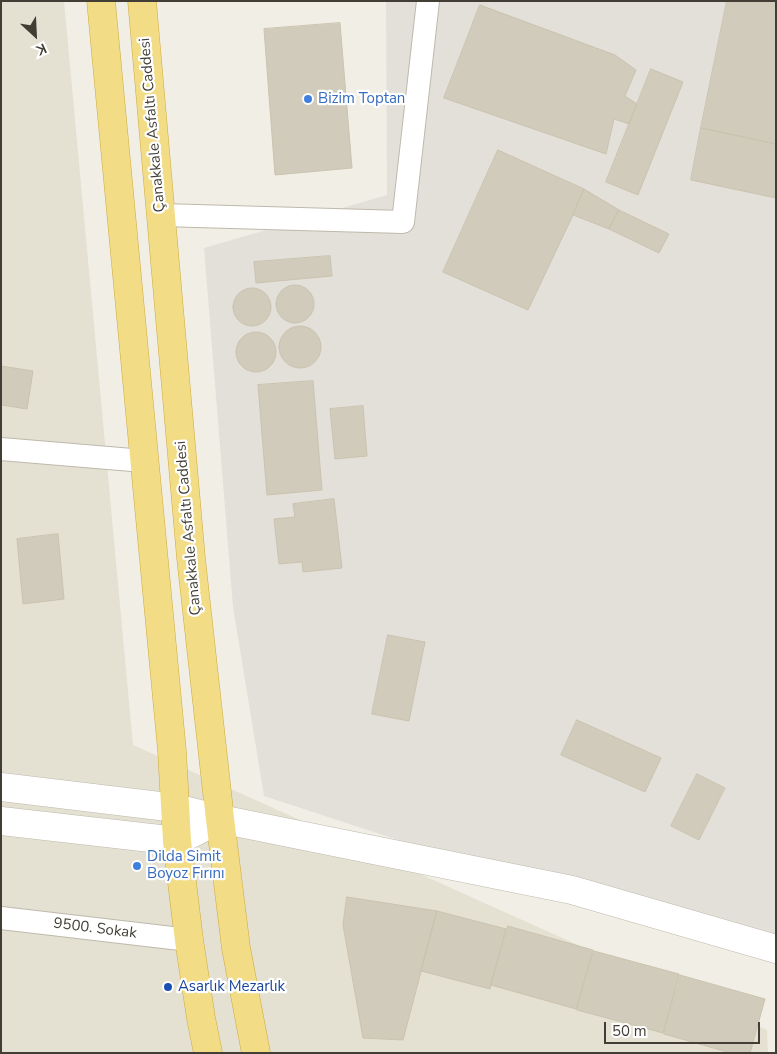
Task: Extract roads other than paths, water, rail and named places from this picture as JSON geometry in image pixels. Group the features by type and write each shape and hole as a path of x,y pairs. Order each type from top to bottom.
{"highway":[{"path":"101,1 176,808 177,841 189,940 208,1053"},
{"name":"Çanakkale Asfaltı Caddesi","path":"142,1 191,558 236,948 256,1053"}],"street":[{"path":"162,215 403,222 428,1"},
{"path":"1,449 144,461"},
{"path":"1,787 176,808 220,819 572,890 767,946"},
{"path":"1,821 177,841 220,819"},
{"name":"9500. Sokak","path":"1,918 189,940"}],"place":[{"name":"Bizim Toptan","path":"308,99"},
{"name":"Dilda Simit Boyoz Fırını","path":"137,866"},
{"name":"Asarlık Mezarlık","path":"168,987"}]}
